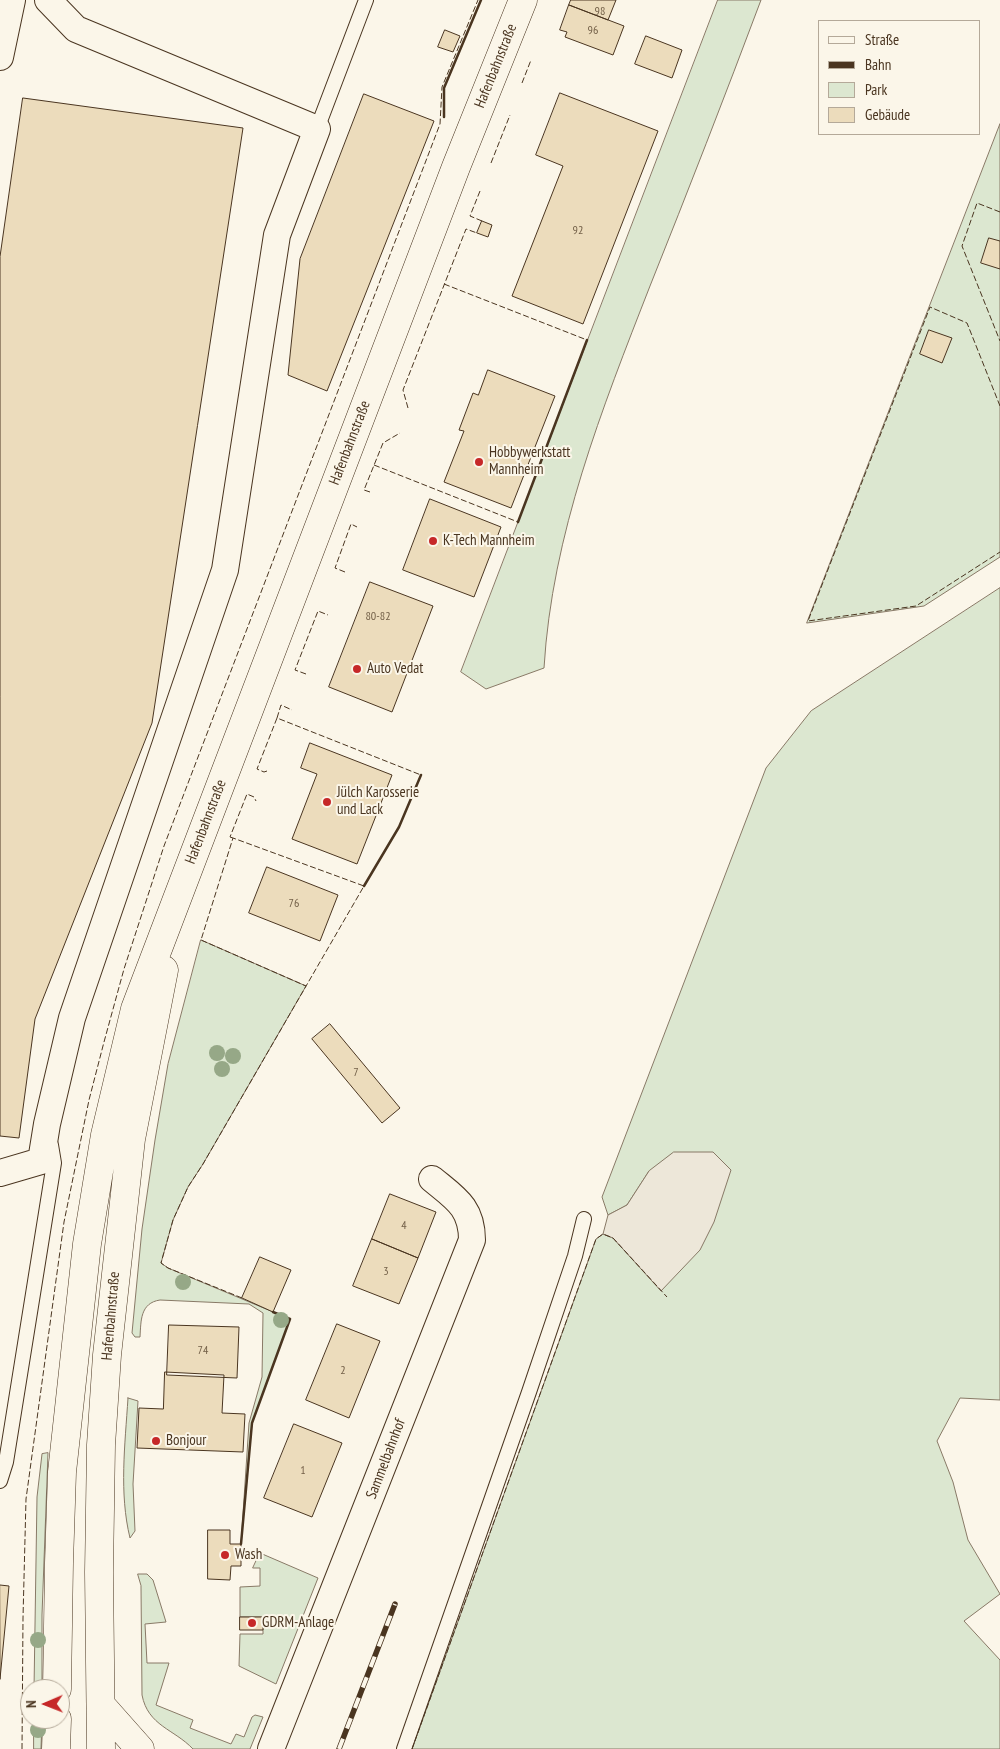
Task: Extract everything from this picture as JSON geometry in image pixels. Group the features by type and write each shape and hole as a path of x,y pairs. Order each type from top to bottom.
{"main road":[{"name":"Hafenbahnstraße","path":"57,1679 62,1472 86,1244 105,1135 135,1009 459,158 523,0"},
{"name":"Hafenbahnstraße","path":"101,1749 99,1572 101,1455 110,1327 130,1139 180,888"},
{"path":"102,1705 140,1749"},
{"path":"56,1749 57,1729"}],"street":[{"path":"0,57 3,34 12,0"},
{"path":"0,1173 41,1162 47,1124 72,1018 225,570 277,235 316,129 76,29 48,0"},
{"name":"Sammelbahnhof","path":"271,1749 472,1240 472,1228 462,1204 432,1179"}],"lane":[{"path":"316,129 366,0"},
{"path":"0,1481 6,1462 54,1163 47,1124"},
{"path":"404,1749 532,1383 575,1256 584,1219"}],"green space":[{"path":"718,0 761,0 597,426 568,521 557,569 549,618 544,668 486,689 461,672"},
{"path":"1000,124 1000,557 924,606 807,623"},
{"path":"1000,588 1000,1400 960,1398 937,1441 953,1482 968,1540 1000,1594 964,1621 1000,1660 1000,1749 412,1749 596,1239 603,1234 613,1238 661,1290 649,1171 627,1205 608,1215 602,1197 766,768 811,711"},
{"path":"201,940 306,986 188,1187 173,1220 161,1263 168,1268 290,1319 252,1423 241,1544 249,1423 262,1377 263,1313 249,1304 160,1300 153,1302 145,1309 141,1319 140,1337 135,1337 132,1333 142,1229 168,1064"},
{"path":"128,1398 138,1401 133,1484 135,1531 130,1538 124,1486 124,1451"},
{"path":"48,1453 42,1615 42,1679 34,1679 37,1497 42,1454"},
{"path":"260,1553 318,1578 276,1684 239,1666 240,1634 263,1634 263,1617 240,1617 240,1587 260,1586 260,1568 253,1568"},
{"path":"138,1574 147,1574 153,1580 166,1622 145,1624 147,1663 169,1663 156,1705 193,1720 190,1728 231,1744 236,1734 244,1737 252,1717 255,1715 263,1717 250,1749 193,1749 150,1714 142,1695 141,1586"},
{"path":"34,1729 42,1729 41,1749 34,1749"}],"shaded area":[{"path":"674,1152 713,1152 731,1170 714,1222 700,1250 661,1291 613,1238 603,1234 608,1215 627,1205 649,1171"}],"building":[{"path":"571,0 616,0 608,20 569,5"},
{"path":"569,5 624,26 613,55 565,37 567,32 560,30"},
{"path":"445,30 460,36 453,52 438,47"},
{"path":"646,36 682,50 672,78 635,64"},
{"path":"560,93 658,131 583,324 512,296 563,166 536,155"},
{"path":"364,94 434,121 327,391 288,375 300,259"},
{"path":"23,98 243,128 152,723 35,1019 19,1138 0,1136 0,257"},
{"path":"482,221 492,225 488,237 477,233"},
{"path":"989,238 1000,241 1000,269 981,263"},
{"path":"929,330 952,338 942,363 920,354"},
{"path":"488,370 555,396 511,508 444,482 464,431 459,430 473,393 478,395"},
{"path":"430,499 501,527 474,597 403,570"},
{"path":"370,582 433,606 392,712 329,687"},
{"path":"310,743 392,775 357,864 292,839 317,774 301,768"},
{"path":"267,867 338,895 320,941 249,913"},
{"path":"330,1024 400,1108 382,1123 312,1039"},
{"path":"390,1194 436,1212 418,1258 372,1239"},
{"path":"372,1239 418,1258 399,1304 353,1286"},
{"path":"260,1257 291,1270 273,1312 242,1298"},
{"path":"337,1324 380,1341 349,1418 306,1400"},
{"path":"169,1325 239,1327 237,1378 167,1375"},
{"path":"165,1372 224,1375 222,1413 245,1414 243,1452 137,1448 139,1408 163,1409"},
{"path":"294,1424 342,1443 312,1517 264,1498"},
{"name":"Wash","path":"208,1530 230,1530 230,1544 241,1544 241,1566 231,1566 230,1580 208,1579"},
{"path":"0,1585 9,1586 0,1679"},
{"name":"GDRM-Anlage","path":"240,1617 263,1617 263,1630 240,1630"}],"railway":[{"path":"339,1749 395,1604"}],"fence":[{"path":"22,1749 26,1499 64,1222 89,1100 104,1042 124,969 164,846 440,124 442,87 478,0"},
{"path":"522,83 531,60"},
{"path":"491,163 510,115"},
{"path":"480,191 470,216 482,221"},
{"path":"1000,212 977,203 962,246 1000,341"},
{"path":"408,408 403,390 466,229 477,233"},
{"path":"444,284 587,340"},
{"path":"1000,406 967,323 930,307 808,621 916,606 1000,552"},
{"path":"370,492 364,490 383,443 400,433"},
{"path":"374,465 518,522"},
{"path":"345,572 335,568 351,524 357,527"},
{"path":"306,674 295,670 318,611 328,615"},
{"path":"277,718 281,705 292,710"},
{"path":"267,771 264,772 257,769 277,718 421,775"},
{"path":"233,838 230,837 247,794 254,797 256,801"},
{"path":"242,1298 168,1268 161,1263 173,1220 188,1187 203,1164 364,886 233,838 201,940 306,986"},
{"path":"412,1749 596,1239 603,1234 613,1238 667,1297"}],"wall":[{"path":"444,117 444,88 481,0"},
{"path":"518,522 587,340"},
{"path":"364,886 399,827 421,775"},
{"path":"241,1544 252,1423 290,1319 273,1312"}],"place":[{"name":"Hobbywerkstatt Mannheim","path":"479,462"},
{"name":"K-Tech Mannheim","path":"433,541"},
{"name":"Auto Vedat","path":"357,669"},
{"name":"Jülch Karosserie und Lack","path":"327,802"},
{"name":"Bonjour","path":"156,1441"},
{"name":"Wash","path":"225,1555"},
{"name":"GDRM-Anlage","path":"252,1623"}]}
